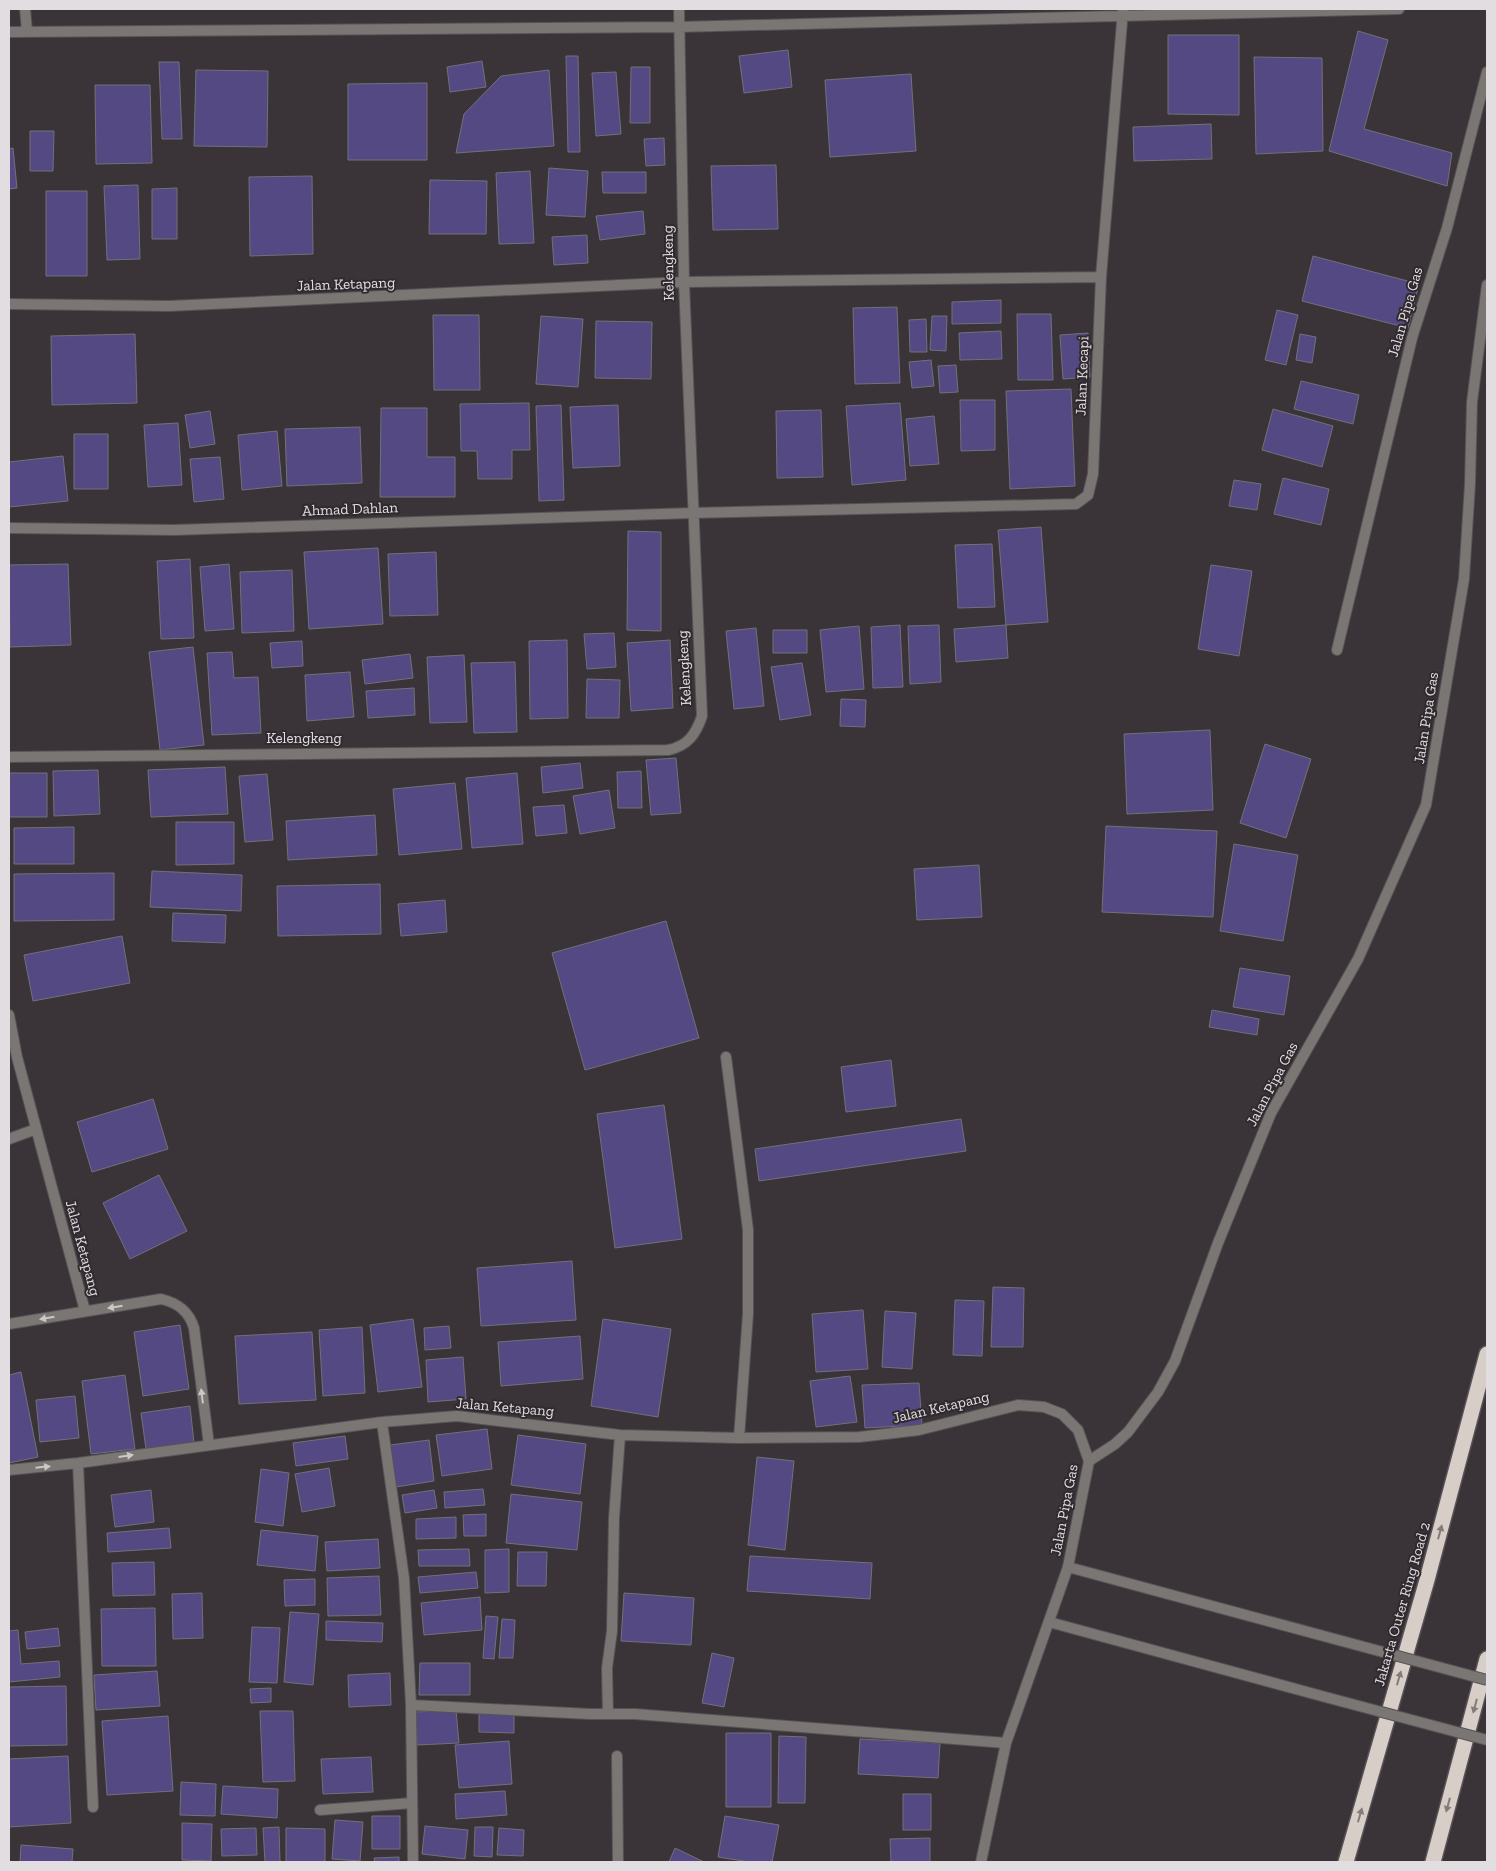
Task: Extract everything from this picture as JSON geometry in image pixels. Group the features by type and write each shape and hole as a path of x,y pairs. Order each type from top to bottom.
{"highway":[{"name":"Jakarta Outer Ring Road 2","path":"1346,1862 1428,1580 1487,1354"},
{"path":"1433,1862 1487,1659"}],"street":[{"path":"25,9 27,31"},
{"name":"Kelengkeng","path":"9,757 668,750 679,748 697,731 702,716 692,513 684,282 678,9"},
{"path":"9,32 678,27 1123,12 1399,9"},
{"name":"Jalan Kecapi","path":"692,513 1064,505 1081,501 1090,492 1093,474 1101,276 1123,12"},
{"name":"Jalan Pipa Gas","path":"1338,650 1412,338 1446,228 1487,72"},
{"path":"684,282 1101,276"},
{"name":"Jalan Ketapang","path":"9,304 169,306 684,282"},
{"name":"Jalan Pipa Gas","path":"981,1862 1006,1743 1068,1567 1089,1461 1115,1444 1128,1432 1158,1392 1175,1362 1218,1243 1271,1113 1358,958 1426,805 1464,579 1470,484 1472,402 1487,285"},
{"name":"Ahmad Dahlan","path":"9,528 174,530 692,513"},
{"name":"Jalan Ketapang","path":"9,1015 36,1129 85,1311 161,1300 178,1305 186,1312 194,1328 209,1445"},
{"path":"726,1057 748,1230 748,1314 740,1438"},
{"path":"9,1139 36,1129"},
{"path":"9,1324 85,1311"},
{"name":"Jalan Ketapang","path":"9,1470 78,1463 382,1422 457,1416 620,1435 740,1438 858,1437 919,1430 1011,1407 1034,1406 1062,1414 1071,1422 1083,1441 1089,1461"},
{"path":"382,1422 404,1578 411,1705 413,1862"},
{"path":"608,1714 607,1668 612,1630 614,1518 620,1435"},
{"path":"78,1463 92,1807"},
{"path":"1068,1567 1487,1680"},
{"path":"1049,1622 1487,1740"},
{"path":"411,1705 608,1714 1006,1743"},
{"path":"617,1756 618,1862"},
{"path":"320,1810 412,1803"}],"building":[{"path":"1358,31 1388,40 1364,129 1452,153 1447,186 1329,151"},
{"path":"1168,35 1239,35 1239,115 1168,114"},
{"path":"788,50 792,87 744,93 739,56"},
{"path":"566,56 578,56 580,152 568,152"},
{"path":"1254,57 1322,58 1323,151 1256,154"},
{"path":"482,61 486,87 450,92 447,67"},
{"path":"159,62 179,62 182,139 162,139"},
{"path":"631,67 650,67 650,123 630,123"},
{"path":"196,70 268,71 267,147 194,146"},
{"path":"549,70 554,146 456,153 464,114 501,76"},
{"path":"616,72 621,134 596,136 592,73"},
{"path":"911,74 916,151 830,157 825,80"},
{"path":"427,83 427,160 348,160 348,84"},
{"path":"95,85 150,85 152,163 96,164"},
{"path":"1211,124 1212,159 1134,161 1133,127"},
{"path":"30,131 54,131 53,171 30,171"},
{"path":"664,138 665,165 646,166 644,139"},
{"path":"13,148 17,188 9,189 9,149"},
{"path":"776,165 778,229 713,230 711,166"},
{"path":"549,168 588,171 585,217 546,215"},
{"path":"530,171 534,243 499,244 496,173"},
{"path":"602,172 646,172 646,193 603,193"},
{"path":"312,176 313,254 250,256 249,177"},
{"path":"430,180 487,181 486,234 429,234"},
{"path":"138,185 140,259 107,260 104,186"},
{"path":"177,188 177,239 152,239 152,189"},
{"path":"46,191 87,191 87,276 46,276"},
{"path":"643,211 645,234 600,240 596,216"},
{"path":"587,235 588,263 554,265 552,237"},
{"path":"1313,256 1419,284 1408,328 1302,301"},
{"path":"1001,300 1001,323 952,324 952,302"},
{"path":"897,307 900,383 855,384 853,308"},
{"path":"1277,310 1298,315 1286,365 1265,360"},
{"path":"1017,314 1051,314 1053,380 1018,380"},
{"path":"433,315 479,315 480,390 434,390"},
{"path":"541,316 583,319 578,387 536,384"},
{"path":"932,316 947,316 946,351 930,350"},
{"path":"926,319 927,352 910,352 909,320"},
{"path":"596,321 652,322 651,379 595,378"},
{"path":"1001,331 1002,359 960,360 959,333"},
{"path":"1088,333 1090,377 1063,379 1060,335"},
{"path":"135,334 137,403 52,405 51,336"},
{"path":"1300,334 1316,337 1312,363 1296,360"},
{"path":"931,360 934,386 912,388 909,362"},
{"path":"956,365 958,392 940,393 938,366"},
{"path":"1301,381 1359,395 1353,424 1294,409"},
{"path":"1071,389 1075,486 1010,489 1006,391"},
{"path":"960,400 995,400 995,450 961,451"},
{"path":"529,403 530,450 512,450 512,479 478,479 477,451 461,451 460,404"},
{"path":"900,403 906,480 852,485 846,406"},
{"path":"561,405 564,500 539,501 536,406"},
{"path":"618,405 620,466 573,468 570,407"},
{"path":"381,408 427,408 427,457 455,457 455,497 380,497"},
{"path":"1273,409 1333,426 1322,467 1262,450"},
{"path":"821,410 823,477 777,478 776,411"},
{"path":"210,411 215,444 190,448 185,415"},
{"path":"934,416 939,464 910,466 906,419"},
{"path":"178,423 182,485 148,487 144,425"},
{"path":"360,427 362,483 287,486 285,429"},
{"path":"277,431 282,486 242,490 238,435"},
{"path":"74,434 108,434 108,489 74,489"},
{"path":"63,456 68,501 9,507 9,462"},
{"path":"220,457 224,499 194,502 190,459"},
{"path":"1283,478 1329,489 1321,525 1274,514"},
{"path":"1234,480 1261,484 1257,510 1229,506"},
{"path":"1041,527 1048,622 1006,625 998,530"},
{"path":"628,531 661,532 661,631 627,630"},
{"path":"992,544 995,607 958,608 955,545"},
{"path":"378,548 383,624 309,629 304,552"},
{"path":"436,552 438,615 390,616 388,554"},
{"path":"190,559 194,638 161,639 157,561"},
{"path":"68,564 71,645 10,647 9,565"},
{"path":"229,564 234,629 205,631 200,567"},
{"path":"1211,565 1252,571 1239,656 1198,649"},
{"path":"292,570 294,631 242,633 240,572"},
{"path":"900,625 903,687 873,688 871,627"},
{"path":"939,625 941,682 910,684 908,626"},
{"path":"1006,625 1008,658 956,662 954,629"},
{"path":"859,626 864,689 826,692 820,630"},
{"path":"756,628 764,706 734,709 726,631"},
{"path":"773,630 807,630 807,653 773,653"},
{"path":"614,633 616,667 587,669 584,634"},
{"path":"567,640 568,718 530,719 529,641"},
{"path":"670,640 673,708 631,711 627,643"},
{"path":"302,641 303,666 272,668 270,643"},
{"path":"193,647 204,745 160,750 149,652"},
{"path":"232,652 234,678 258,677 261,733 212,735 207,653"},
{"path":"410,654 413,678 365,684 362,660"},
{"path":"464,655 467,722 430,723 427,657"},
{"path":"515,662 517,732 474,733 471,663"},
{"path":"802,663 811,715 780,720 771,667"},
{"path":"350,672 354,717 307,721 305,675"},
{"path":"587,679 620,680 619,718 586,718"},
{"path":"414,688 415,715 368,718 366,691"},
{"path":"841,699 866,700 865,727 840,726"},
{"path":"1210,730 1213,810 1127,814 1124,734"},
{"path":"1265,744 1311,759 1286,838 1240,823"},
{"path":"676,758 681,813 651,815 646,760"},
{"path":"580,763 583,788 543,793 541,767"},
{"path":"225,767 228,814 151,817 148,770"},
{"path":"98,770 100,814 54,816 53,771"},
{"path":"641,771 642,808 618,808 617,772"},
{"path":"9,773 47,773 47,817 9,817"},
{"path":"517,773 523,844 472,848 466,778"},
{"path":"267,774 273,840 245,842 239,776"},
{"path":"455,783 462,849 399,855 393,789"},
{"path":"609,790 615,828 580,834 573,796"},
{"path":"564,805 567,833 536,836 533,807"},
{"path":"375,815 377,855 288,860 286,821"},
{"path":"176,822 234,822 234,864 176,865"},
{"path":"1106,826 1217,831 1213,917 1102,912"},
{"path":"74,827 74,864 14,864 14,828"},
{"path":"1234,844 1298,855 1283,941 1220,931"},
{"path":"979,865 982,917 917,920 914,869"},
{"path":"152,871 242,875 241,911 150,907"},
{"path":"114,873 114,920 14,921 14,874"},
{"path":"380,884 381,934 278,936 277,886"},
{"path":"445,900 447,932 401,936 398,904"},
{"path":"173,913 226,915 225,943 172,941"},
{"path":"666,921 699,1038 585,1070 552,953"},
{"path":"122,936 130,983 33,1001 24,955"},
{"path":"1240,968 1290,976 1284,1015 1233,1007"},
{"path":"1212,1010 1259,1019 1257,1035 1209,1027"},
{"path":"891,1060 896,1106 846,1112 841,1067"},
{"path":"153,1099 168,1149 92,1172 77,1122"},
{"path":"664,1105 682,1239 615,1248 597,1114"},
{"path":"961,1119 966,1151 759,1181 755,1149"},
{"path":"159,1175 187,1231 130,1259 103,1203"},
{"path":"572,1261 576,1320 481,1326 477,1268"},
{"path":"993,1287 1024,1288 1023,1347 991,1347"},
{"path":"955,1300 984,1301 982,1356 953,1355"},
{"path":"863,1310 868,1369 816,1372 812,1314"},
{"path":"885,1311 916,1313 912,1369 882,1367"},
{"path":"413,1319 422,1387 378,1392 370,1325"},
{"path":"603,1319 671,1329 658,1417 591,1406"},
{"path":"180,1325 189,1389 143,1396 134,1332"},
{"path":"449,1326 451,1348 425,1350 424,1328"},
{"path":"362,1327 365,1393 323,1396 319,1330"},
{"path":"312,1332 316,1400 239,1404 235,1336"},
{"path":"580,1336 583,1379 501,1386 498,1342"},
{"path":"463,1357 466,1399 428,1402 426,1360"},
{"path":"21,1372 38,1457 9,1463 9,1375"},
{"path":"125,1375 135,1449 91,1454 82,1381"},
{"path":"850,1376 857,1422 816,1427 810,1381"},
{"path":"919,1383 922,1425 865,1428 862,1385"},
{"path":"75,1396 79,1438 40,1442 36,1400"},
{"path":"190,1406 194,1443 146,1449 141,1413"},
{"path":"487,1429 492,1469 442,1476 436,1435"},
{"path":"518,1435 586,1444 580,1494 511,1485"},
{"path":"345,1436 348,1459 296,1466 293,1443"},
{"path":"429,1440 434,1481 396,1487 390,1445"},
{"path":"757,1457 794,1461 785,1550 748,1545"},
{"path":"329,1468 335,1506 302,1512 295,1474"},
{"path":"261,1469 289,1473 283,1526 255,1522"},
{"path":"483,1489 485,1505 445,1508 444,1492"},
{"path":"151,1490 154,1522 115,1527 111,1495"},
{"path":"434,1490 437,1508 405,1513 402,1495"},
{"path":"511,1494 582,1502 577,1550 506,1543"},
{"path":"486,1514 486,1536 464,1536 463,1515"},
{"path":"456,1517 456,1538 416,1539 416,1519"},
{"path":"169,1528 171,1548 108,1552 107,1533"},
{"path":"261,1530 318,1536 315,1571 257,1565"},
{"path":"378,1539 380,1568 327,1571 325,1542"},
{"path":"469,1549 470,1566 419,1566 418,1550"},
{"path":"509,1549 509,1592 485,1593 485,1550"},
{"path":"518,1552 547,1552 546,1586 517,1586"},
{"path":"750,1556 872,1563 870,1599 747,1591"},
{"path":"154,1562 155,1595 113,1596 112,1563"},
{"path":"476,1572 478,1588 420,1593 418,1577"},
{"path":"379,1576 381,1615 328,1616 327,1578"},
{"path":"315,1579 315,1605 285,1606 284,1580"},
{"path":"202,1593 203,1638 173,1639 172,1594"},
{"path":"624,1593 694,1598 691,1645 621,1641"},
{"path":"480,1597 482,1630 424,1635 421,1603"},
{"path":"155,1608 156,1666 102,1666 101,1609"},
{"path":"290,1612 319,1614 313,1685 284,1682"},
{"path":"486,1616 498,1617 494,1659 483,1658"},
{"path":"502,1619 515,1620 513,1658 499,1658"},
{"path":"326,1621 383,1623 382,1642 326,1640"},
{"path":"252,1627 280,1628 277,1683 249,1682"},
{"path":"58,1628 60,1646 27,1649 25,1632"},
{"path":"18,1630 21,1664 59,1661 60,1677 9,1682 9,1631"},
{"path":"712,1653 734,1658 724,1707 702,1703"},
{"path":"420,1663 470,1663 470,1695 419,1695"},
{"path":"157,1671 160,1706 96,1710 94,1675"},
{"path":"390,1673 391,1705 349,1707 348,1675"},
{"path":"66,1686 67,1745 9,1746 9,1687"},
{"path":"271,1688 271,1702 251,1703 250,1689"},
{"path":"456,1710 459,1743 417,1745 416,1712"},
{"path":"260,1711 293,1711 295,1781 263,1782"},
{"path":"479,1713 514,1714 514,1733 479,1732"},
{"path":"168,1716 173,1791 107,1795 102,1721"},
{"path":"726,1733 771,1733 771,1807 726,1807"},
{"path":"779,1736 806,1737 805,1803 778,1803"},
{"path":"860,1739 940,1743 938,1778 858,1774"},
{"path":"509,1741 512,1784 459,1788 455,1745"},
{"path":"68,1756 71,1823 9,1827 9,1759"},
{"path":"371,1757 373,1792 323,1794 321,1759"},
{"path":"181,1782 216,1784 215,1816 180,1815"},
{"path":"223,1786 278,1789 277,1818 221,1814"},
{"path":"505,1791 507,1815 456,1819 455,1794"},
{"path":"903,1794 931,1794 931,1830 903,1830"},
{"path":"372,1816 400,1816 400,1849 372,1849"},
{"path":"725,1816 779,1825 772,1862 749,1862 718,1857"},
{"path":"335,1820 363,1822 360,1861 332,1859"},
{"path":"182,1823 212,1824 211,1861 182,1860"},
{"path":"425,1826 468,1830 465,1859 422,1854"},
{"path":"279,1827 280,1862 265,1862 263,1828"},
{"path":"475,1827 493,1827 492,1857 474,1856"},
{"path":"256,1828 257,1855 222,1856 221,1829"},
{"path":"286,1828 325,1829 325,1862 286,1862"},
{"path":"499,1828 524,1830 523,1856 497,1855"},
{"path":"930,1838 930,1862 891,1862 890,1839"},
{"path":"21,1845 73,1849 72,1862 20,1862"},
{"path":"675,1848 704,1862 669,1862"},
{"path":"399,1857 399,1862 375,1862 374,1858"}]}
